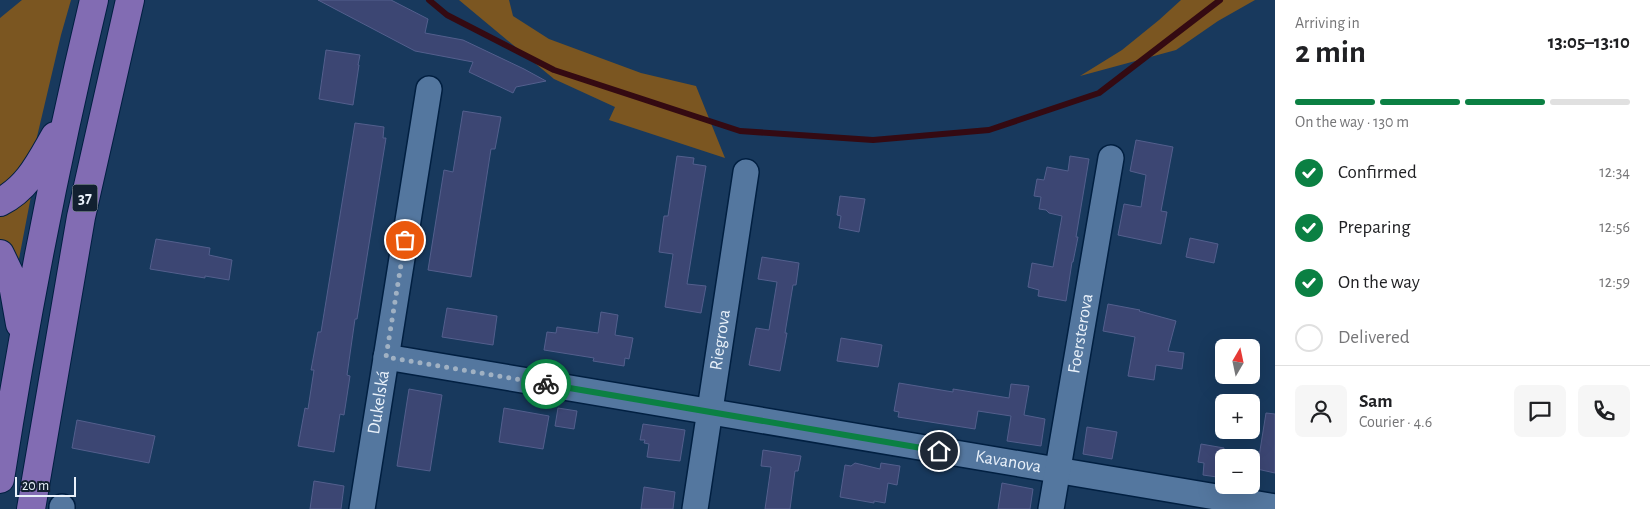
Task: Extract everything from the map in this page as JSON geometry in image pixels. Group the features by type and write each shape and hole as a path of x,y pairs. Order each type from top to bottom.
{"main road":[{"name":"37","path":"0,479 44,228 94,0"},
{"name":"37","path":"31,509 81,217 130,0"},
{"path":"0,202 14,194 29,180 68,113"},
{"path":"0,254 12,279 23,340"}],"street":[{"name":"Dukelská","path":"362,509 429,89"},
{"name":"Foersterova","path":"1051,509 1111,158"},
{"name":"Riegrova","path":"695,509 746,172"},
{"name":"Kavanova","path":"386,357 1275,508"}],"shaded area":[{"path":"22,0 71,0 36,141 25,169 0,193 0,18"},
{"path":"459,0 509,0 513,16 549,39 641,73 696,86 725,158 609,120 615,107 554,79"},
{"path":"1181,0 1255,0 1218,21 1176,50 1080,76 1122,50"},
{"path":"32,191 18,264 0,243 0,211"}],"building":[{"path":"318,0 391,0 428,19 425,33 463,40 546,81 516,87 513,93 469,72 473,62 415,51"},
{"path":"326,50 360,55 353,105 319,99"},
{"path":"463,111 501,117 495,149 491,149 471,277 428,270 444,170 453,172"},
{"path":"355,123 384,127 383,138 386,138 357,319 355,319 347,375 350,376 344,415 340,414 334,452 298,446 305,408 308,409 314,370 311,370 318,332 321,332"},
{"path":"1136,140 1173,147 1161,211 1167,212 1161,244 1118,235 1124,204 1141,207 1146,175 1130,171"},
{"path":"677,156 694,158 693,164 706,166 687,284 706,286 701,313 665,307 673,254 659,252 664,216 668,216"},
{"path":"1070,156 1089,159 1076,237 1078,237 1066,301 1038,296 1039,290 1028,287 1032,263 1053,267 1062,216 1039,209 1041,197 1034,196 1037,179 1044,180 1047,167 1068,171"},
{"path":"840,196 865,199 859,232 839,228 841,216 837,215"},
{"path":"1190,238 1218,244 1214,263 1186,257"},
{"path":"156,239 210,248 209,255 232,260 229,280 150,269"},
{"path":"762,257 799,263 796,285 793,285 780,371 749,365 756,328 769,330 777,282 758,279"},
{"path":"1108,304 1140,310 1176,321 1168,351 1184,353 1182,369 1156,365 1154,380 1128,376 1135,337 1103,331"},
{"path":"447,308 497,316 493,345 442,337"},
{"path":"601,312 618,315 615,335 633,338 629,359 625,358 624,366 593,361 594,358 544,350 547,332 556,333 557,327 598,333"},
{"path":"841,338 882,345 878,367 837,361"},
{"path":"899,383 953,392 953,389 1009,398 1011,384 1029,386 1024,415 1045,419 1041,446 1007,441 1011,416 978,411 975,429 898,417 899,412 894,411"},
{"path":"409,389 442,395 430,471 397,466"},
{"path":"504,408 549,416 543,449 499,442"},
{"path":"558,408 577,411 574,429 555,426"},
{"path":"1266,413 1275,414 1275,473 1260,470 1260,450"},
{"path":"77,420 155,436 149,463 72,448"},
{"path":"643,424 685,430 680,461 647,457 649,444 644,443 645,440 640,440"},
{"path":"1087,427 1117,432 1112,459 1083,454"},
{"path":"1201,444 1224,448 1215,449 1215,477 1203,475 1204,463 1198,462"},
{"path":"763,450 801,456 798,471 795,471 790,509 765,509 771,467 761,466"},
{"path":"855,463 880,469 881,463 900,466 897,485 888,483 885,503 840,497 845,465 851,466"},
{"path":"314,481 344,486 341,509 310,509"},
{"path":"1002,483 1033,489 1030,509 998,509"},
{"path":"644,487 675,492 673,509 641,509"}],"waterway":[{"path":"429,0 447,15 554,70 740,131 873,140 989,130 1099,93 1220,0"}],"way so far":[{"path":"405,240 386,357 546,384"}],"route":[{"path":"546,384 939,451"}]}
